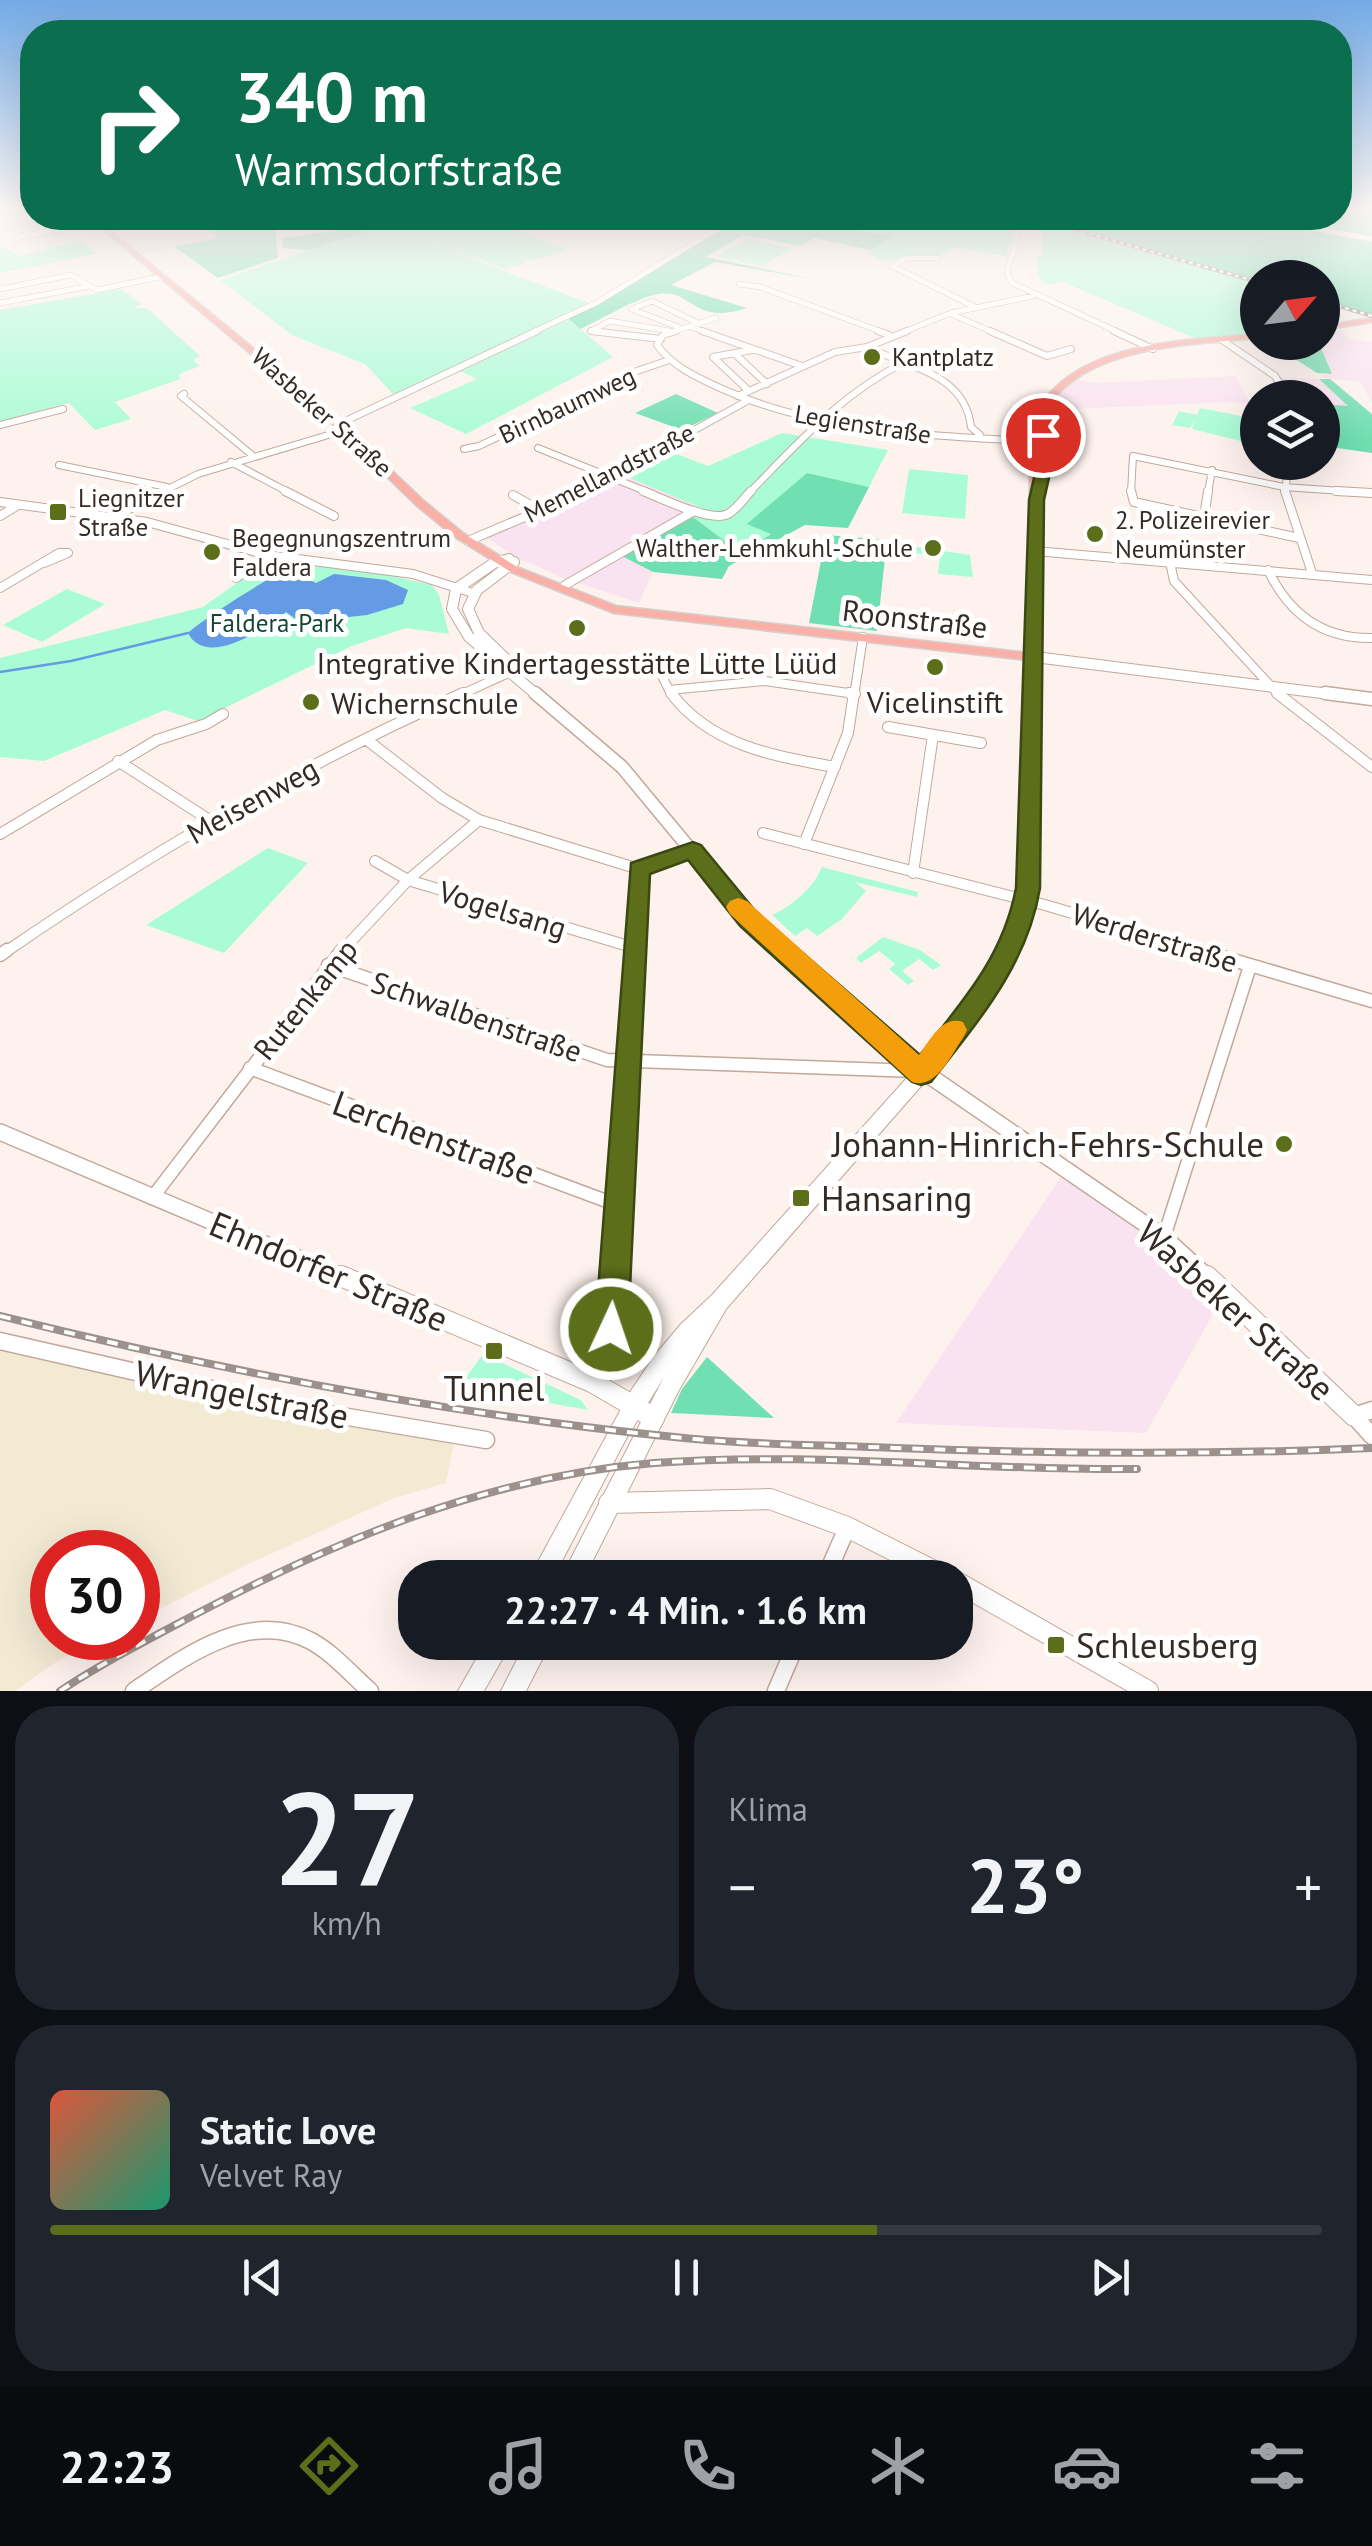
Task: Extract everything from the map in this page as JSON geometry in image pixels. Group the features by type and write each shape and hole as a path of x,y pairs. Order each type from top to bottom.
{"main road":[{"name":"Wasbeker Straße","path":"175,285 342,427 412,494 508,562"},
{"path":"1340,325 1372,320"},
{"path":"550,1560 659,1362 687,1329 719,1302 921,1073 993,982 1017,936 1027,900 1036,500 1044,469 1040,442 1045,408 1062,386 1087,370 1154,348 1240,338"},
{"name":"Roonstraße","path":"508,562 632,610"},
{"name":"Roonstraße","path":"508,562 599,605 1034,657"},
{"path":"581,1560 719,1302"},
{"path":"470,1691 489,1660"},
{"path":"513,1691 529,1660"}],"street":[{"path":"0,303 90,286 103,289 122,285"},
{"path":"115,516 167,488 231,462 342,427 596,303 625,285"},
{"path":"745,285 890,336"},
{"path":"930,285 976,308"},
{"path":"1015,285 1154,348"},
{"path":"2,287 21,300"},
{"path":"716,318 671,332 657,345 669,360 738,396 748,396 837,351 867,347 950,314 1033,296"},
{"path":"699,323 652,301 631,309 772,357 807,364"},
{"path":"950,314 1047,356"},
{"path":"661,338 591,331 610,321 671,332"},
{"path":"1222,340 1277,380"},
{"path":"867,347 954,387 970,408 971,427 980,435"},
{"path":"1032,360 1070,349"},
{"path":"748,396 713,357 754,350"},
{"path":"734,353 768,384"},
{"path":"772,357 786,374"},
{"name":"Birnbaumweg","path":"464,449 479,446 637,371 669,360"},
{"path":"538,448 694,511 728,514 821,422 886,371 905,362"},
{"path":"184,394 181,396 252,455"},
{"name":"Legienstraße","path":"748,396 821,422 912,434 965,438 980,435 1040,442"},
{"name":"Memellandstraße","path":"471,539 542,511 612,476 748,396"},
{"path":"0,425 63,409"},
{"path":"1299,538 1134,502 1130,481 1133,456 1284,487 1372,493"},
{"path":"231,462 334,516"},
{"path":"59,464 167,488"},
{"path":"1204,517 1212,470"},
{"path":"1285,480 1312,573"},
{"path":"513,494 542,511"},
{"path":"0,502 115,516 267,555 413,574 473,593 508,562"},
{"path":"0,516 19,505"},
{"path":"565,585 694,511"},
{"path":"1035,551 1372,580"},
{"path":"236,578 267,555"},
{"path":"456,588 508,562"},
{"path":"1170,562 1174,581 1269,687 1372,767"},
{"path":"0,588 44,563"},
{"path":"1268,570 1277,592 1290,609 1306,620 1343,636 1372,638"},
{"name":"Wasbeker Straße","path":"456,588 451,608 454,620 556,702 562,713 644,789 749,920 921,1073 1164,1237 1363,1413 1372,1436"},
{"name":"Wasbeker Straße","path":"473,593 468,609 470,620 513,670"},
{"path":"804,844 835,767 856,694 864,637"},
{"name":"Roonstraße","path":"1034,657 1372,699"},
{"name":"Meisenweg","path":"0,954 211,821 335,752 513,670"},
{"path":"661,674 668,690 698,722 743,747 835,767"},
{"path":"668,690 765,681 856,694"},
{"path":"0,834 157,740 224,714"},
{"path":"888,727 981,743"},
{"path":"913,872 933,735"},
{"path":"367,740 442,798 479,820 639,869 693,850"},
{"path":"118,761 211,821"},
{"name":"Rutenkamp","path":"152,1198 328,965 408,880 479,820"},
{"name":"Werderstraße","path":"763,834 1027,900 1372,1001"},
{"name":"Vogelsang","path":"375,861 408,880 635,948"},
{"path":"611,1329 639,869"},
{"name":"Schwalbenstraße","path":"328,965 607,1060 910,1068 921,1073"},
{"path":"1164,1237 1250,966"},
{"name":"Lerchenstraße","path":"250,1068 617,1206"},
{"name":"Ehndorfer Straße","path":"0,1132 592,1382 654,1418"},
{"name":"Wrangelstraße","path":"0,1342 294,1408 486,1440"},
{"path":"609,1503 759,1497 792,1504 913,1560"},
{"path":"833,1560 848,1527"},
{"path":"973,1591 1146,1690"},
{"path":"134,1691 218,1640 267,1629 288,1631 308,1640 370,1691"},
{"path":"776,1691 789,1660"}],"shaded area":[{"path":"1340,330 1350,340 1372,342 1372,402 1360,382 1321,375 1333,375 1326,360 1340,360"},
{"path":"1236,376 1240,403 1048,410 1065,387 1076,380 1098,383"},
{"path":"1280,377 1320,380 1282,380"},
{"path":"623,475 705,509 623,556 653,572 639,603 563,578 516,557 487,538"},
{"path":"1061,1177 1162,1242 1221,1300 1146,1433 896,1423"},
{"path":"0,1341 455,1435 446,1483 394,1498 160,1609 160,1530 30,1530 30,1660 59,1660 15,1691 0,1691"}],"green space":[{"path":"226,285 541,285 589,303 395,396 365,364 292,335"},
{"path":"624,285 671,285 747,308 715,313 679,297 659,294 580,329 568,318"},
{"path":"1070,285 1240,285 1240,335 1197,339"},
{"path":"1340,285 1372,285 1372,315 1340,305"},
{"path":"121,289 142,304 134,308 147,308 200,356 193,360 200,366 179,374 180,379 115,402 131,419 95,430 69,403 0,421 0,310"},
{"path":"568,318 613,357 466,434 410,408 477,379 460,371"},
{"path":"1297,360 1326,360 1332,374 1317,373"},
{"path":"1340,387 1372,414 1372,453 1340,448 1340,405 1348,406 1340,399"},
{"path":"676,394 718,413 682,430 635,413"},
{"path":"1200,408 1240,416 1240,441 1192,429 1195,420 1190,428 1172,425 1179,411 1197,415"},
{"path":"782,433 888,450 869,487 807,473 748,524 772,533 741,553 693,517 704,509 623,475 666,450 708,466"},
{"path":"909,469 968,475 965,519 902,513"},
{"path":"807,473 869,487 848,528 805,525 729,566 722,579 653,572 622,556 693,517 741,553 771,534 747,524"},
{"path":"826,535 887,540 877,631 809,623"},
{"path":"916,547 970,555 973,577 938,574 940,556 914,553"},
{"name":"Faldera-Park","path":"269,560 370,571 432,585 439,595 449,634 406,628 352,646 198,721 165,710 44,761 0,757 0,658 203,607"},
{"path":"67,589 105,604 42,642 3,625"},
{"path":"268,848 308,863 224,953 146,925"},
{"path":"822,867 918,892 917,897 855,882 866,891 842,919 817,936 807,928 795,936 772,915 802,895"},
{"path":"883,937 920,950 941,965 933,970 919,959 902,971 914,981 908,985 889,969 895,964 879,951 861,963 856,958"},
{"path":"483,1354 581,1400 588,1410 459,1387"},
{"path":"707,1357 774,1418 671,1413 682,1389"}],"water":[{"path":"288,570 316,583 334,574 386,580 408,590 403,604 367,615 297,620 286,612 251,635 222,646 197,643 188,633 237,598"}],"waterway":[{"path":"0,672 71,661 188,633"}],"railway":[{"path":"1340,306 1372,316"},
{"path":"0,1316 340,1389 511,1417 684,1438 1075,1452 1372,1448"},
{"path":"60,1691 163,1632 307,1560 419,1515 535,1481 594,1470 714,1460 1137,1469"}],"slow traffic":[{"path":"738,907 784,953 921,1073 954,1030"}],"place":[{"name":"Kantplatz","path":"872,357"},
{"name":"Liegnitzer Straße","path":"58,512"},
{"name":"2. Polizeirevier Neumünster","path":"1095,534"},
{"name":"Walther-Lehmkuhl-Schule","path":"933,548"},
{"name":"Begegnungszentrum Faldera","path":"212,552"},
{"name":"Integrative Kindertagesstätte Lütte Lüüd","path":"577,628"},
{"name":"Vicelinstift","path":"935,667"},
{"name":"Wichernschule","path":"311,702"},
{"name":"Johann-Hinrich-Fehrs-Schule","path":"1284,1144"},
{"name":"Hansaring","path":"801,1198"},
{"name":"Tunnel","path":"494,1351"},
{"name":"Schleusberg","path":"1056,1645"}],"route":[{"path":"611,1329 639,869 693,850 749,920 921,1073 993,982 1008,955 1023,918 1028,888 1036,500 1044,469 1043,435"}]}
